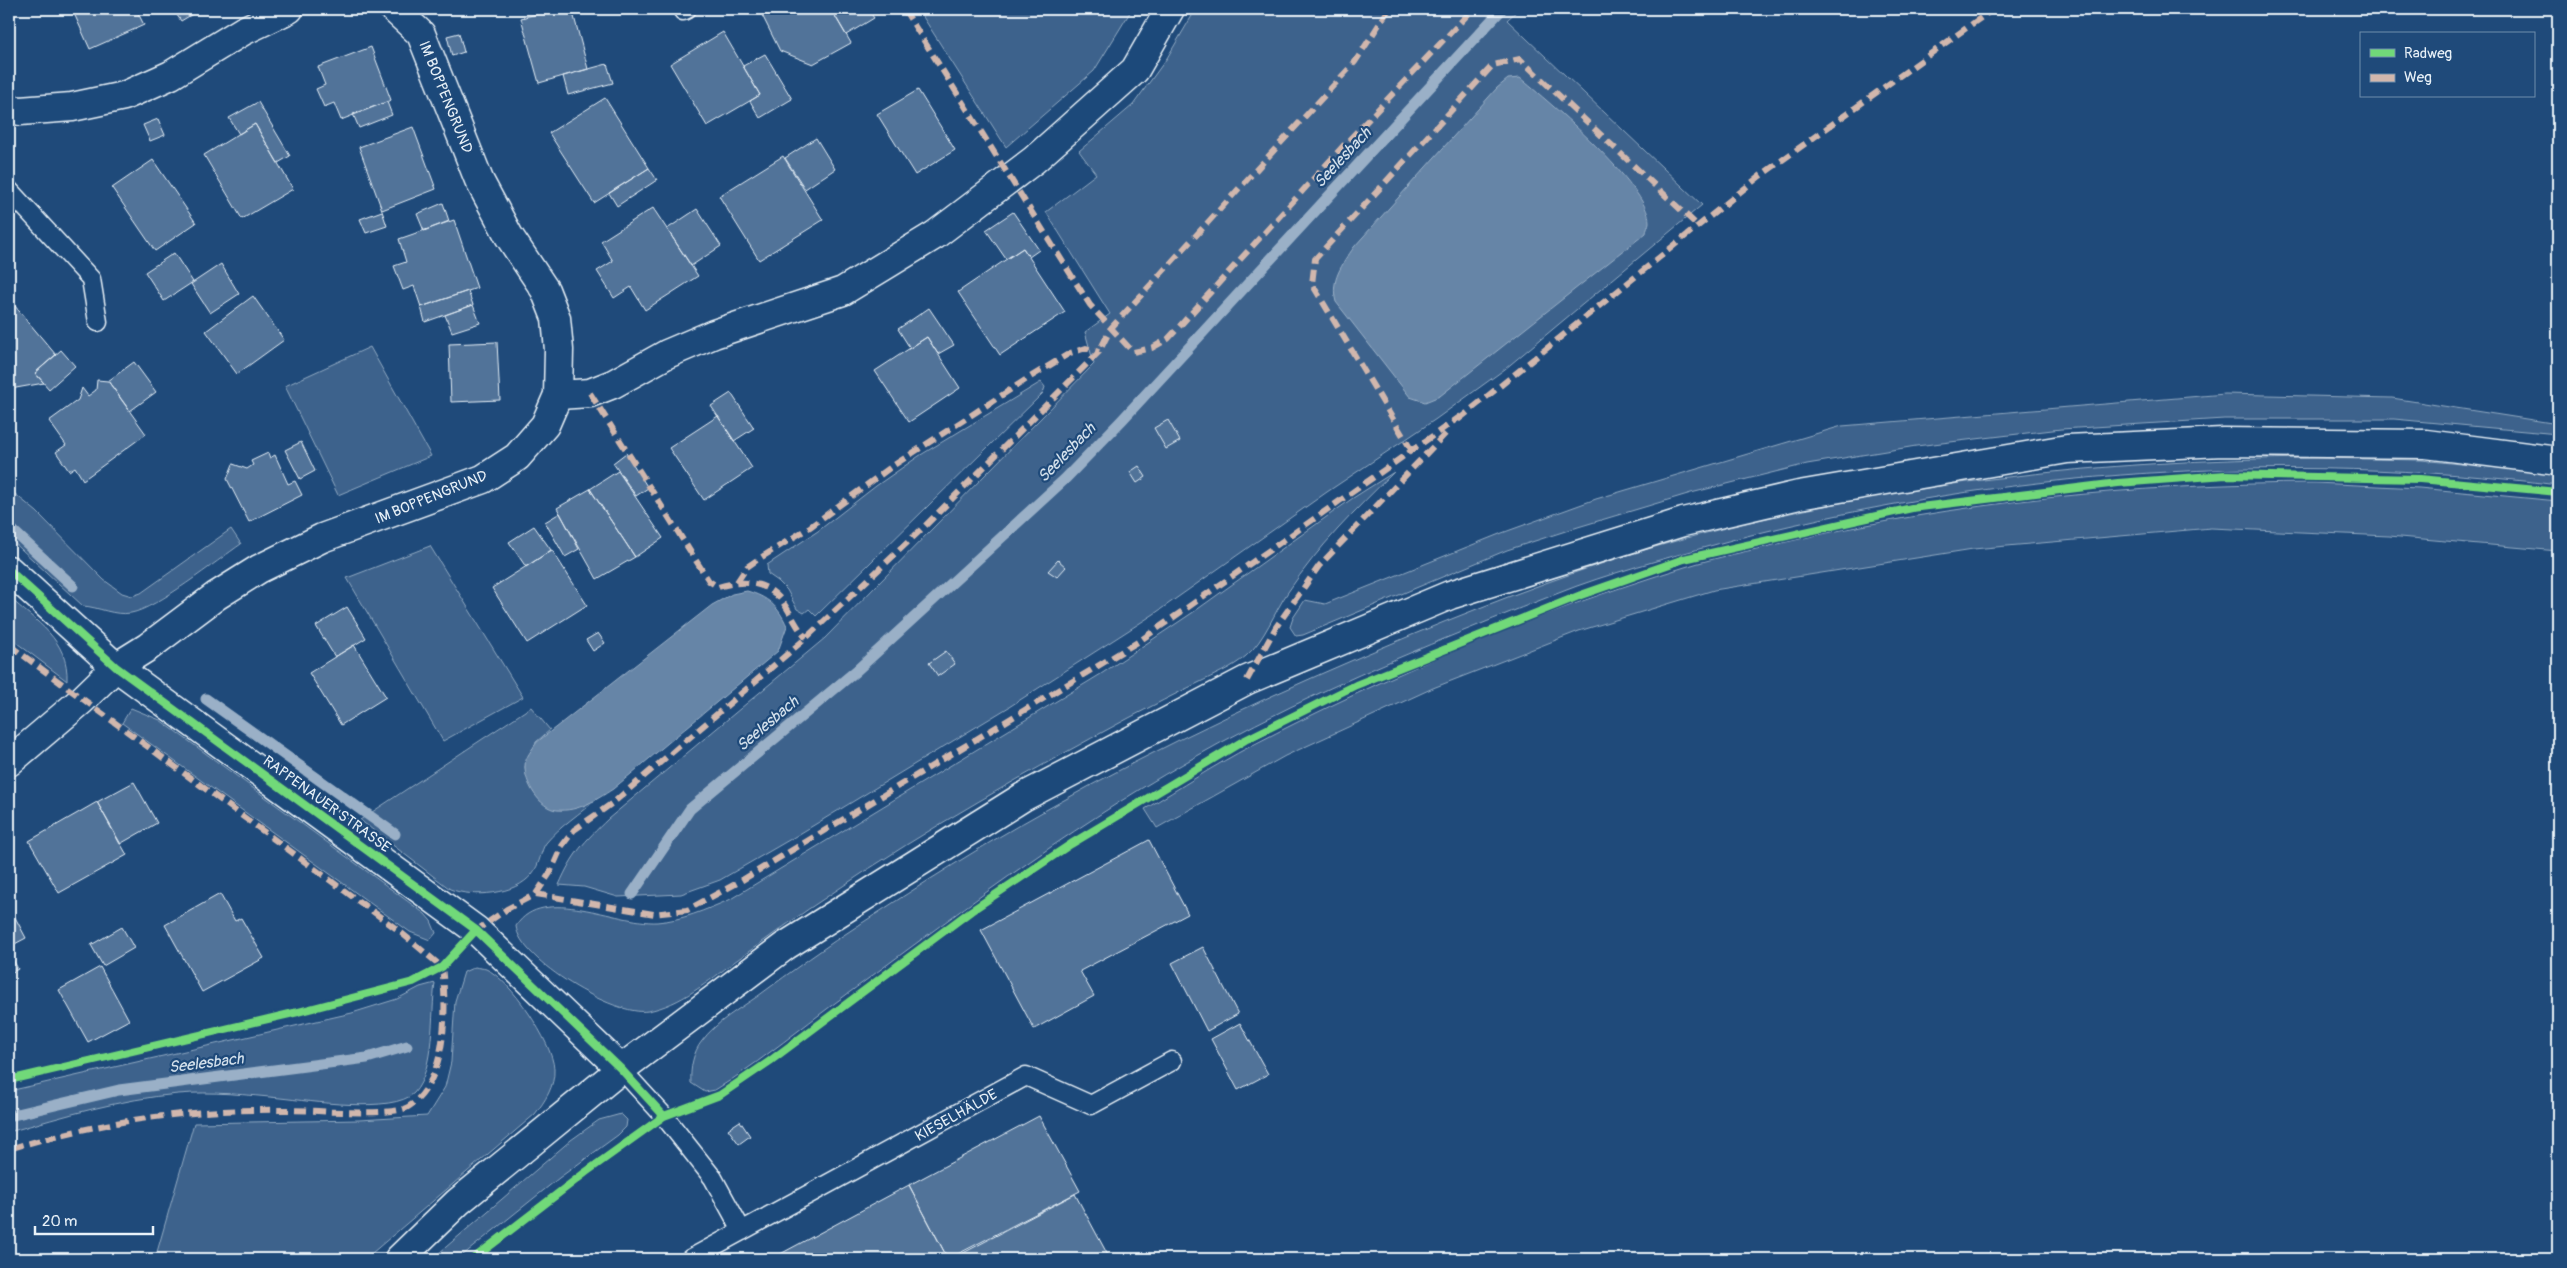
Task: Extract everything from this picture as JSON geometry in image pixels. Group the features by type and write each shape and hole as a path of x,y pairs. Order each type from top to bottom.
{"street":[{"path":"9,109 20,111 72,107 124,96 171,75 243,31 289,9"},
{"name":"IM BOPPENGRUND","path":"9,762 82,700 116,666 148,647 216,596 259,568 322,538 483,478 517,458 545,425 558,395 560,350 557,326 545,290 509,236 479,180 421,34 394,9"},
{"path":"558,395 590,393 613,384 667,354 714,334 843,291 935,235 1034,160 1135,70 1170,9"},
{"path":"399,1259 458,1202 621,1069 785,946 1024,797 1247,680 1460,592 1683,522 1798,494 2067,449 2223,442 2426,444 2558,461"},
{"name":"RAPPENAUER STRASSE","path":"9,570 116,666 476,930 621,1069"}],"lane":[{"path":"9,190 91,279 98,322"},
{"name":"KIESELHÄLDE","path":"690,1259 1026,1076 1091,1105 1172,1062"},
{"path":"621,1069 664,1116 713,1178 742,1231"}],"shaded area":[{"path":"918,9 1132,9 1094,71 1006,147"},
{"path":"1196,9 1519,9 1507,20 1702,205 1505,369 1436,419 1327,492 1154,614 1009,707 796,836 720,880 681,894 618,897 584,887 559,885 574,856 608,819 825,638 1094,364 1085,332 1110,314 1046,212 1096,174 1079,151 1133,105 1167,58"},
{"path":"1520,78 1573,124 1616,167 1645,206 1649,225 1646,233 1440,396 1425,402 1410,397 1336,302 1335,287 1338,273 1354,247 1497,88 1508,79"},
{"path":"370,347 431,456 338,495 285,386"},
{"path":"1041,382 1045,387 1043,393 816,616 809,609 804,613 797,609 787,590 768,574 767,565 818,531 876,486 919,456"},
{"path":"2225,394 2392,398 2558,424 2558,434 2394,419 2224,419 2061,429 1916,446 1807,464 1691,493 1507,550 1303,635 1296,636 1290,627 1293,618 1305,600 1325,604 1502,533 1596,499 1842,426"},
{"path":"2316,458 2421,460 2558,474 2558,485 2456,475 2353,469 2249,469 2146,473 2043,482 1941,496 1839,515 1739,538 1617,573 1577,586 1430,644 1290,707 1222,742 1142,788 1052,846 731,1080 715,1090 705,1092 691,1083 691,1072 696,1050 708,1034 721,1022 835,941 1022,823 1135,762 1226,717 1365,655 1479,608 1580,571 1683,539 1839,503 1997,478 2076,470 2236,460"},
{"path":"1394,472 1352,514 1312,559 1288,592 1259,642 1241,660 1091,738 942,823 821,900 683,998 648,1011 633,1010 614,1005 571,984 550,969 521,940 516,926 528,914 544,908 581,909 640,921 657,922 685,917 729,900 1101,674 1195,611 1353,498"},
{"path":"2315,483 2419,488 2558,501 2558,551 2389,536 2211,528 1973,549 1714,590 1579,631 1433,688 1285,756 1157,828 1145,809 1251,746 1356,694 1519,624 1697,563 1848,529 1980,506 2047,498 2180,487"},
{"path":"9,489 37,512 104,580 122,593 132,596 141,593 231,529 241,544 171,594 142,610 125,614 83,606 9,538"},
{"path":"430,546 523,697 443,741 347,578"},
{"path":"747,591 767,599 784,619 787,626 778,651 607,793 579,807 565,810 551,808 539,800 530,787 525,772 527,757 537,742 712,605 732,594"},
{"path":"9,597 40,623 57,643 63,654 67,681 9,637"},
{"path":"531,707 550,730 536,742 525,767 534,793 583,806 598,798 564,825 546,843 535,870 525,881 516,886 493,893 459,892 450,889 360,820"},
{"path":"131,708 160,720 425,914 431,921 436,933 430,940 410,932 122,723"},
{"path":"475,967 486,969 496,975 518,998 529,1013 552,1058 554,1069 553,1081 549,1093 535,1114 365,1259 155,1259 194,1123 359,1120 427,1116 445,1087 451,1062 455,1001 464,972"},
{"path":"435,983 431,1041 426,1070 421,1083 414,1093 403,1099 370,1105 229,1094 178,1094 114,1104 9,1132 9,1091 352,1013 397,999 420,987"},
{"path":"621,1114 627,1120 626,1127 618,1135 559,1178 458,1259 432,1259 571,1140 599,1120"}],"building":[{"path":"72,9 136,9 144,25 90,49"},
{"path":"173,9 201,9 181,21"},
{"path":"557,9 572,9 588,69 539,83 521,18"},
{"path":"773,9 831,9 851,43 813,64 780,51 762,15"},
{"path":"831,9 868,9 874,18 846,35"},
{"path":"723,32 760,95 707,126 670,64"},
{"path":"459,33 464,52 452,56 447,36"},
{"path":"371,47 391,100 341,120 334,103 324,107 316,89 325,85 318,67"},
{"path":"765,54 792,99 760,118 750,101 760,95 743,66"},
{"path":"607,64 613,83 568,95 563,76"},
{"path":"918,90 955,150 915,175 877,114"},
{"path":"605,98 649,168 594,203 549,133"},
{"path":"258,102 290,156 278,163 255,124 239,134 229,118"},
{"path":"387,102 392,115 359,128 353,114"},
{"path":"158,119 165,135 150,141 143,125"},
{"path":"255,124 293,189 242,219 204,155"},
{"path":"413,127 436,189 382,210 359,147"},
{"path":"816,138 835,169 805,189 785,158"},
{"path":"783,156 823,220 759,260 719,196"},
{"path":"153,160 196,223 155,251 112,188"},
{"path":"649,168 657,180 617,206 609,193"},
{"path":"443,203 449,221 424,231 417,214"},
{"path":"653,208 698,276 645,310 631,287 614,298 597,271 613,261 601,241"},
{"path":"697,209 721,246 691,266 667,229"},
{"path":"382,211 387,226 366,233 360,219"},
{"path":"1013,212 1039,250 1029,257 1023,248 1006,259 986,230"},
{"path":"454,220 477,288 421,307 414,286 403,290 394,266 406,262 399,239"},
{"path":"1023,248 1065,312 1000,355 958,292"},
{"path":"174,253 193,282 164,301 145,272"},
{"path":"221,264 239,294 210,313 191,284"},
{"path":"468,291 473,305 425,322 421,307"},
{"path":"253,296 284,340 237,374 206,331"},
{"path":"9,299 56,355 35,373 44,383 16,388 9,394"},
{"path":"473,305 480,323 452,332 445,315"},
{"path":"929,308 954,345 938,354 927,337 910,348 898,329"},
{"path":"927,337 960,388 909,422 875,371"},
{"path":"497,342 500,400 451,402 449,344"},
{"path":"61,350 75,366 49,389 35,373"},
{"path":"134,362 156,392 130,411 108,381"},
{"path":"97,380 108,381 146,434 83,480 75,467 69,471 56,452 66,445 49,421 78,400 82,388 88,396 96,390"},
{"path":"731,393 754,428 734,441 711,406"},
{"path":"718,416 752,468 704,500 669,448"},
{"path":"1168,420 1180,441 1166,449 1154,428"},
{"path":"301,442 315,471 300,479 285,450"},
{"path":"268,453 270,458 275,455 288,484 295,481 302,495 249,522 227,479 233,464 247,469 253,465 251,461"},
{"path":"626,453 648,488 636,496 613,463"},
{"path":"1139,466 1146,477 1137,483 1130,472"},
{"path":"618,471 663,538 635,557 590,489"},
{"path":"590,489 635,557 597,579 557,508"},
{"path":"560,513 579,549 565,557 545,522"},
{"path":"534,526 551,550 526,567 509,542"},
{"path":"552,550 587,605 527,643 492,588"},
{"path":"1058,560 1066,567 1057,577 1048,571"},
{"path":"347,607 366,638 335,657 316,626"},
{"path":"598,633 605,643 593,651 586,640"},
{"path":"354,645 386,697 341,725 309,673"},
{"path":"946,651 955,664 938,676 929,663"},
{"path":"134,782 157,823 120,844 97,802"},
{"path":"97,802 127,855 59,893 29,841"},
{"path":"1149,840 1188,914 1080,971 1094,996 1034,1029 981,930"},
{"path":"220,894 235,921 241,918 264,958 202,992 165,925"},
{"path":"9,906 26,938 9,947"},
{"path":"122,927 134,948 103,966 91,945"},
{"path":"1203,947 1238,1014 1207,1031 1172,963"},
{"path":"9,952 18,969 9,974"},
{"path":"100,967 129,1020 88,1042 59,990"},
{"path":"1240,1023 1268,1074 1238,1090 1211,1039"},
{"path":"1039,1116 1080,1191 948,1259 909,1185"},
{"path":"740,1121 750,1136 739,1144 728,1129"},
{"path":"909,1185 948,1259 771,1259"},
{"path":"1075,1194 1110,1259 952,1259"}],"waterway":[{"name":"Seelesbach","path":"632,894 690,809 856,671 1065,479 1122,420 1502,9"},
{"path":"9,527 73,586"},
{"path":"206,699 395,834"},
{"name":"Seelesbach","path":"9,1116 119,1090 367,1058 407,1046"}],"marked path":[{"path":"904,9 1090,305 1133,352 1152,348 1168,339 1346,143 1473,9"},
{"path":"536,894 550,873 562,846 574,830 614,802 806,638 925,526 1099,352 1111,328 1355,62 1389,9"},
{"path":"1458,420 1760,176 1993,9"},
{"path":"1412,451 1312,284 1315,259 1493,65 1520,59 1698,226"},
{"path":"737,582 747,567 810,527 891,467 1027,379 1070,353 1086,348 1099,352"},
{"path":"590,393 709,581 718,587 744,583 761,585 768,589 782,601 806,638"},
{"path":"474,932 507,909 536,894 654,914 687,910 739,882 1141,640 1461,416"},
{"path":"1247,680 1276,627 1319,566 1448,431"},
{"path":"9,645 398,930 442,967 444,983 444,1022 438,1062 431,1080 421,1095 408,1107 401,1110 365,1112 277,1110 200,1112 162,1116 87,1129 9,1149"}],"cycle path":[{"path":"473,1259 586,1172 664,1116 720,1095 770,1061 971,911 1071,844 1245,740 1356,685 1581,595 1684,559 1912,508 2118,483 2226,475 2420,479 2558,492"},
{"path":"9,570 116,667 476,930 621,1069 664,1116"},
{"path":"9,1080 298,1012 413,982 442,967 476,930"}]}
